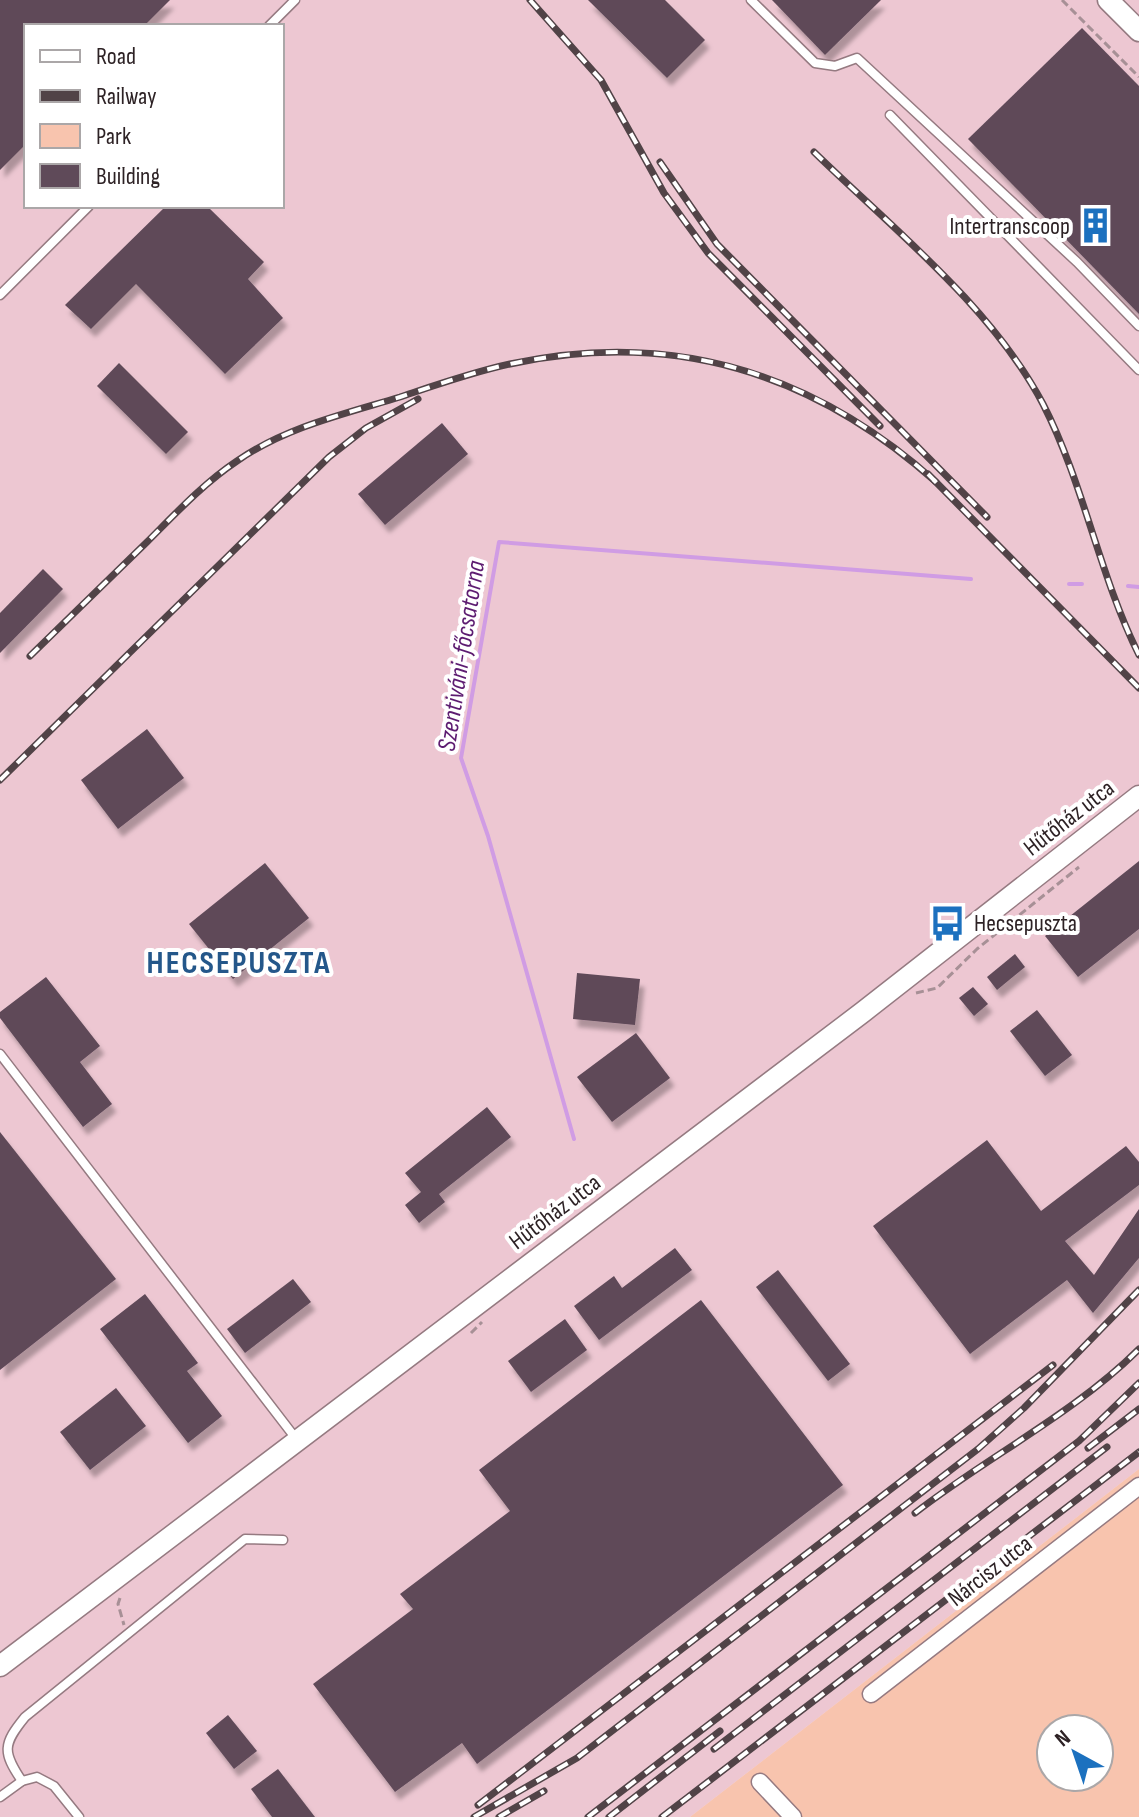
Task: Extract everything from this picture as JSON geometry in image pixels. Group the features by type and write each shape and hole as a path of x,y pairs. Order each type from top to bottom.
{"street":[{"path":"1108,0 1139,31"},
{"name":"Hűtőház utca","path":"0,1666 863,1012 1139,796"},
{"name":"Nárcisz utca","path":"871,1694 1139,1486"},
{"path":"760,1782 793,1817"}],"lane":[{"path":"271,24 295,0"},
{"path":"751,0 815,63 835,66 857,58 1077,262 1139,326"},
{"path":"890,115 1139,370"},
{"path":"0,295 87,208"},
{"path":"0,1054 297,1441"},
{"path":"22,1781 7,1759 8,1738 25,1717 245,1539 283,1540"},
{"path":"0,1797 22,1781 37,1777 54,1786 79,1817"}],"path":[{"path":"1062,0 1139,77"}],"shaded area":[{"path":"0,0 1139,0 1139,1469 690,1817 0,1817"}],"green space":[{"path":"1139,1469 1139,1817 690,1817"}],"building":[{"path":"0,0 170,0 146,24 24,24 24,146 0,170"},
{"path":"588,0 665,0 705,40 667,78"},
{"path":"772,0 881,0 825,55"},
{"name":"Intertranscoop","path":"1082,28 1139,86 1139,314 968,139"},
{"path":"164,208 209,208 264,262 248,279 283,318 225,374 136,284 91,329 65,305"},
{"path":"119,363 188,432 166,454 97,386"},
{"path":"442,423 468,454 385,525 358,494"},
{"path":"43,569 63,589 0,653 0,613"},
{"path":"147,729 184,778 118,829 81,780"},
{"path":"1139,861 1139,929 1078,977 1045,936"},
{"path":"265,863 309,918 233,979 189,924"},
{"path":"1015,954 1025,967 997,990 987,977"},
{"path":"577,973 640,979 635,1025 573,1019"},
{"path":"46,977 100,1046 80,1062 112,1104 83,1127 0,1018 0,1012"},
{"path":"973,987 988,1004 974,1016 959,998"},
{"path":"1037,1010 1072,1055 1045,1076 1010,1031"},
{"path":"636,1033 670,1078 612,1122 577,1077"},
{"path":"487,1107 511,1137 439,1194 445,1202 419,1223 405,1205 421,1192 405,1173"},
{"path":"0,1132 116,1279 0,1370"},
{"path":"987,1140 1041,1211 1126,1146 1139,1162 1139,1185 1065,1241 1094,1275 1139,1209 1139,1258 1093,1313 1067,1280 970,1354 873,1226"},
{"path":"675,1248 692,1270 599,1340 574,1306 614,1276 622,1288"},
{"path":"778,1270 850,1364 828,1381 756,1287"},
{"path":"293,1279 311,1302 245,1353 227,1329"},
{"path":"145,1294 198,1363 187,1371 222,1416 188,1443 100,1329"},
{"path":"701,1300 843,1485 477,1764 462,1743 395,1792 313,1684 413,1609 400,1594 510,1511 479,1470"},
{"path":"565,1319 587,1350 531,1392 508,1361"},
{"path":"116,1388 146,1426 90,1470 60,1432"},
{"path":"228,1715 257,1751 234,1769 206,1733"},
{"path":"278,1769 315,1817 272,1817 251,1789"}],"waterway":[{"name":"Szentiváni-főcsatorna","path":"574,1139 488,836 461,758 499,542 971,579"},
{"name":"Szentiváni-főcsatorna","path":"1069,584 1082,584"},
{"name":"Szentiváni-főcsatorna","path":"1128,586 1139,587"}],"railway":[{"path":"530,0 601,80 664,193 708,253 880,426"},
{"path":"814,152 939,270 997,334 1022,368 1057,434 1113,593 1139,655"},
{"path":"660,162 717,244 987,517"},
{"path":"30,656 190,499 256,449 316,423 510,364 570,355 628,352 684,357 738,369 790,387 840,412 889,444 936,482"},
{"path":"0,780 329,457 366,428 418,399"},
{"path":"928,474 1139,688"},
{"path":"474,1817 577,1758 978,1449 1024,1408 1139,1290"},
{"path":"915,1513 1087,1394 1139,1349"},
{"path":"478,1805 1053,1365"},
{"path":"588,1817 1079,1441 1139,1383"},
{"path":"1088,1448 1139,1409"},
{"path":"714,1749 1107,1447"},
{"path":"662,1817 1139,1452"},
{"path":"609,1817 720,1731"},
{"path":"499,1817 544,1791"}],"place":[{"name":"Intertranscoop","path":"1096,226"},
{"name":"Hecsepuszta","path":"948,923"}],"district":[{"name":"HECSEPUSZTA","path":"239,963"}]}
